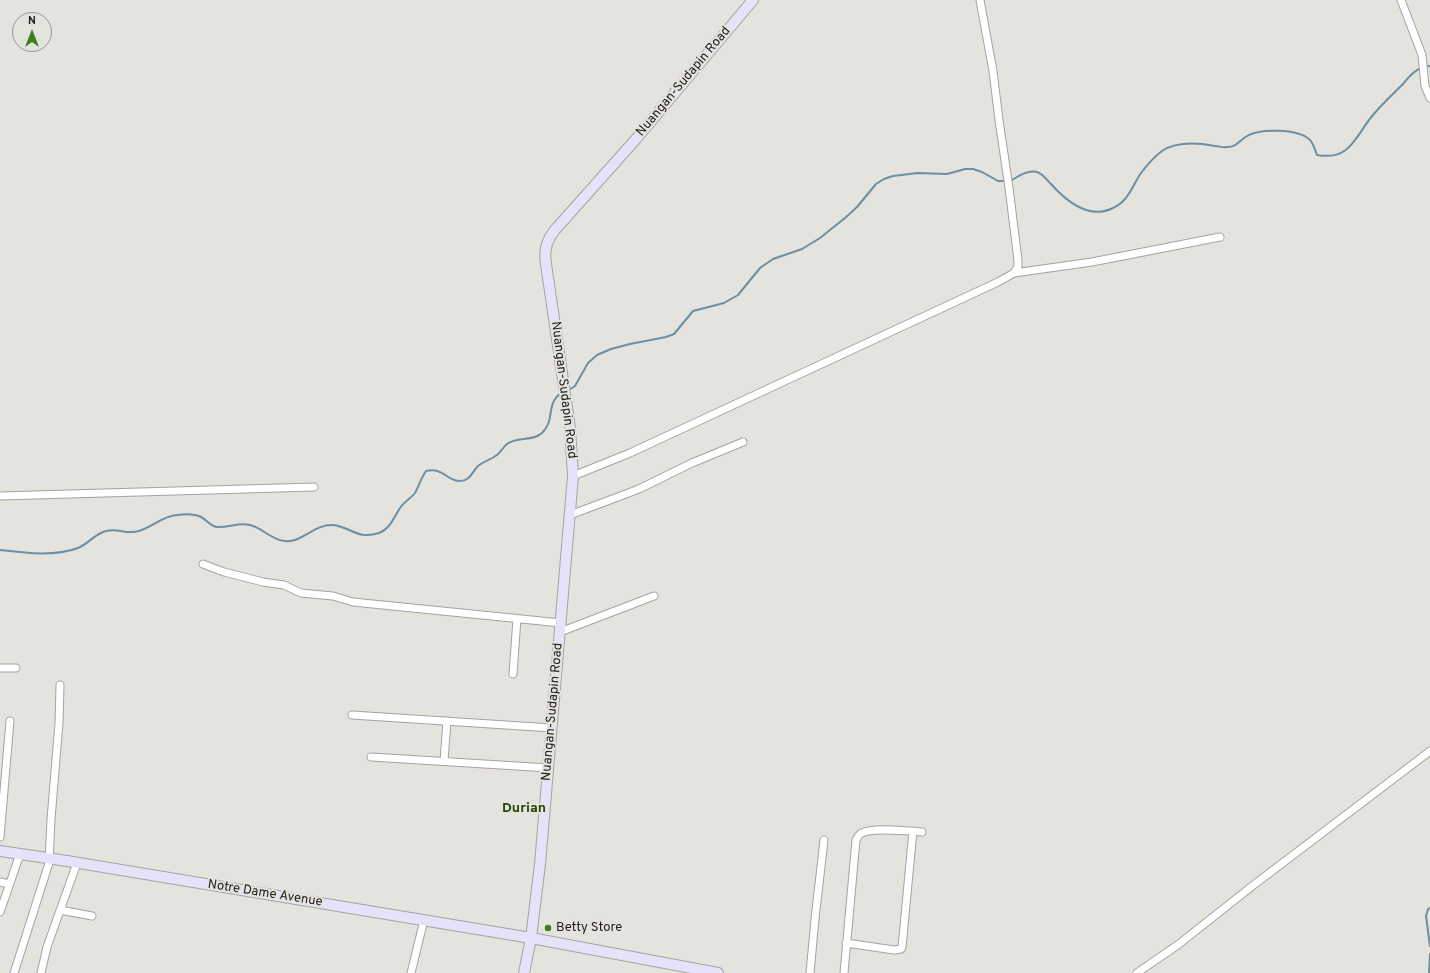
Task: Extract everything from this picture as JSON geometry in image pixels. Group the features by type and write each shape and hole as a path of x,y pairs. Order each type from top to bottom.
{"street":[{"name":"Nuangan-Sudapin Road","path":"524,973 531,938 540,864 573,476 570,428 546,264 545,248 548,240 636,139 753,0"},
{"path":"980,0 993,71 1018,260 1018,266 1014,273"},
{"path":"1401,0 1422,56 1425,69 1426,86 1430,98"},
{"path":"573,476 630,453 998,282 1014,273 1092,262 1220,237"},
{"path":"570,515 639,489 692,463 744,442"},
{"path":"0,496 314,487"},
{"path":"203,564 218,570 263,582 284,585 301,593 333,596 353,602 517,619 560,628 654,596"},
{"path":"513,674 517,619"},
{"path":"0,668 16,668"},
{"path":"14,973 48,866 59,723 60,685"},
{"path":"352,715 552,728"},
{"path":"444,761 447,721"},
{"path":"0,837 10,722"},
{"path":"1137,973 1179,944 1251,887 1430,752"},
{"path":"371,757 549,768"},
{"path":"844,973 856,840 859,834 872,830 922,832"},
{"path":"846,943 894,950 901,949 913,831"},
{"path":"810,973 824,840"},
{"name":"Notre Dame Avenue","path":"0,851 77,862 531,938 718,973"},
{"path":"0,912 20,854"},
{"path":"41,973 47,947 77,862"},
{"path":"0,882 9,884"},
{"path":"60,910 92,916"},
{"path":"411,973 424,920"}],"waterway":[{"path":"1012,180 1027,172 1037,172 1071,203 1095,212 1104,211 1118,205 1127,197 1141,173 1156,156 1168,148 1181,144 1230,147 1236,145 1253,133 1278,131 1296,133 1309,139 1313,144 1317,155 1328,156 1338,154 1345,151 1351,145 1380,107 1411,75 1421,68"},
{"path":"569,390 575,386 588,363 597,355 611,349 674,334 693,311 724,303 738,295 760,268 773,259 802,249 820,238 857,207 876,184 884,179 893,176 918,173 947,174 965,169 973,169 998,181 1004,181"},
{"path":"0,550 39,554 59,553 78,548 102,532 110,530 135,532 167,517 183,514 199,516 217,527 241,524 250,525 275,538 285,541 297,539 326,525 339,526 365,535 379,533 389,526 402,506 415,493 426,471 437,471 451,479 460,481 466,480 478,466 500,452 507,444 515,440 538,436 542,433 549,423 553,402 561,393"},
{"path":"1430,908 1428,909 1426,916 1430,946"},
{"path":"1429,973 1430,954"}],"place":[{"name":"Betty Store","path":"548,928"}],"district":[{"name":"Durian","path":"524,809"}]}
